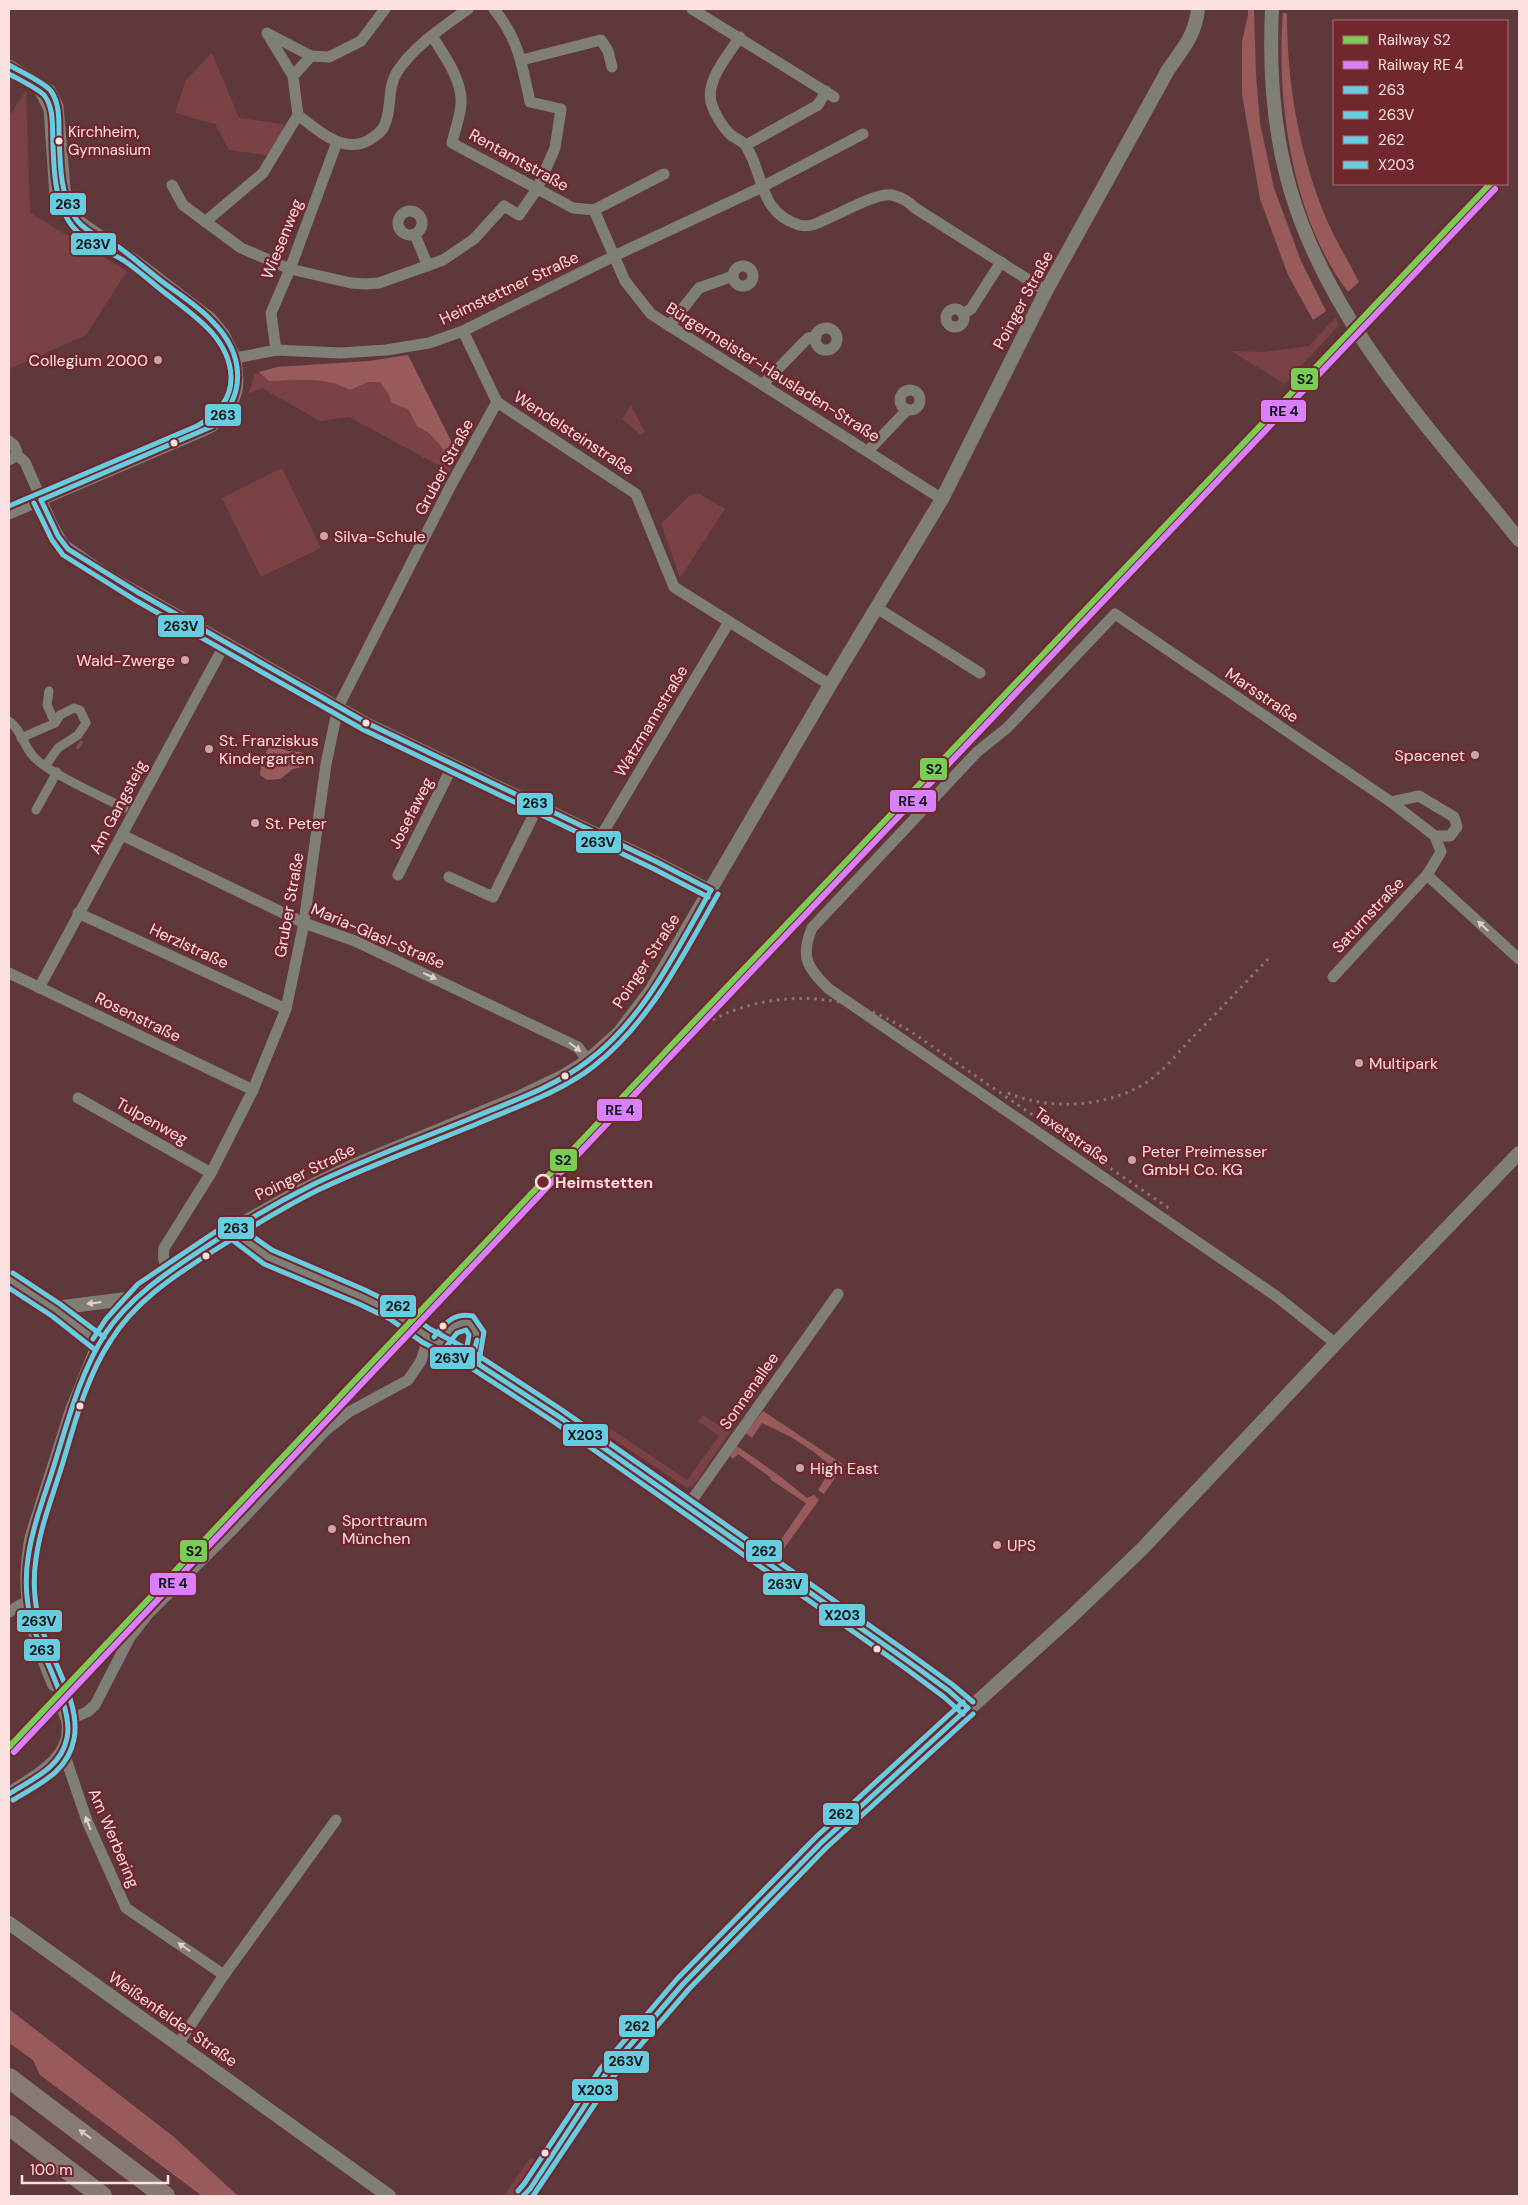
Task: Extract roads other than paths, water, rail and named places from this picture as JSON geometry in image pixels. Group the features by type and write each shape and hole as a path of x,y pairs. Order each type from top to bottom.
{"highway":[{"path":"9,2078 165,2196"},
{"path":"9,2126 102,2196"}],"street":[{"path":"205,222 263,173 298,115 293,76 268,33 311,56 329,56 361,41 385,9"},
{"path":"298,115 316,130 337,142 364,143 378,135 386,124 391,85 396,73 412,54 432,36 468,9"},
{"path":"172,185 183,205 241,248 290,269 351,283 366,284 380,283 443,260 474,239 504,206 519,215 537,189 555,148 561,109 530,102 522,60 512,34 494,9"},
{"path":"692,9 830,94 818,105 746,145"},
{"name":"Poinger Straße","path":"54,1684 36,1641 28,1602 26,1573 32,1536 72,1410 99,1343 134,1298 168,1272 231,1230 327,1178 536,1090 588,1061 619,1033 638,1010 942,499 1046,291 1168,70 1190,40 1196,23 1198,9"},
{"path":"1272,9 1272,93 1284,164 1300,220 1328,283 1351,323 1390,379 1519,540"},
{"name":"Rentamtstraße","path":"432,36 457,82 461,95 460,111 452,143 573,208 594,210"},
{"path":"740,37 721,65 713,82 711,102 719,119 730,134 746,145 768,205 783,218 800,226 816,224 879,196 890,194 906,200 915,208 1046,291"},
{"path":"522,60 601,40 608,50 612,67"},
{"path":"293,76 311,56"},
{"path":"9,65 50,90 58,106 66,196 76,219 205,312 224,334 236,358 237,391 232,405 226,414 213,426 9,514"},
{"name":"Heimstettner Straße","path":"236,358 276,350 340,353 386,350 429,343 463,331 614,256 762,187 863,134"},
{"name":"Wiesenweg","path":"276,350 270,313 290,269 337,142"},
{"path":"594,210 664,174"},
{"name":"Bürgermeister-Hausladen-Straße","path":"594,210 625,281 651,314 942,499"},
{"path":"415,235 428,266"},
{"path":"963,314 971,309 1001,262"},
{"path":"669,326 699,288 733,276"},
{"name":"Wendelsteinstraße","path":"463,331 497,402 636,494 674,587 830,685"},
{"path":"763,384 808,338 816,337"},
{"name":"Gruber Straße","path":"168,1272 163,1258 164,1248 211,1172 253,1090 286,1009 304,923 326,764 338,706 446,495 497,402"},
{"path":"868,451 907,410"},
{"path":"9,441 16,447 12,457 25,462 57,536 68,549 139,593 338,706 453,765 711,890"},
{"path":"877,608 980,673"},
{"name":"Marsstraße","path":"805,944 812,928 959,770 977,752 1007,728 1115,614 1391,802 1435,836"},
{"name":"Watzmannstraße","path":"601,836 729,622"},
{"name":"Am Gangsteig","path":"39,988 78,912 122,835 226,642"},
{"path":"49,691 47,705 55,723"},
{"path":"22,738 55,723 60,715 74,708 80,710 86,723 75,742 58,748 46,765"},
{"path":"11,725 22,738 33,757 124,808"},
{"name":"Josefaweg","path":"398,875 453,765"},
{"path":"36,810 57,772"},
{"path":"1391,802 1419,796 1454,817 1457,827 1450,836 1435,836 1441,852 1427,875 1519,960"},
{"path":"449,877 493,897 538,806"},
{"name":"Maria-Glasl-Straße","path":"122,835 304,923 355,941 578,1047 588,1061"},
{"name":"Saturnstraße","path":"1333,977 1427,875"},
{"name":"Herzlstraße","path":"78,912 286,1009"},
{"name":"Taxetstraße","path":"805,944 807,961 816,976 829,989 1276,1296 1336,1343"},
{"name":"Rosenstraße","path":"9,973 253,1090"},
{"name":"Tulpenweg","path":"78,1098 211,1172"},
{"path":"527,2194 607,2072 683,1984 821,1843 968,1708 1072,1616 1142,1549 1336,1343 1519,1153"},
{"path":"231,1230 268,1257 362,1297 394,1313 426,1335 472,1360 558,1416 910,1663 949,1691 968,1708"},
{"path":"9,1279 56,1310 99,1343"},
{"name":"Sonnenallee","path":"687,1507 838,1294"},
{"path":"56,1310 63,1307 134,1298"},
{"path":"440,1342 454,1325 461,1322 470,1323 477,1333 472,1360"},
{"path":"68,1720 87,1712 95,1705 130,1637 148,1614 238,1525 325,1431 349,1412 408,1380 421,1361 426,1345 426,1335"},
{"path":"9,1612 28,1602"},
{"path":"9,1794 51,1767 61,1754 66,1741 68,1720 60,1698"},
{"name":"Am Werbering","path":"61,1754 66,1759 87,1821 126,1908 224,1975"},
{"path":"178,2044 224,1975 336,1820"},
{"name":"Weißenfelder Straße","path":"9,1924 389,2196"}],"railway":[{"path":"1008,1093 1040,1102 1073,1104 1106,1099 1137,1088 1166,1066 1268,959"},
{"path":"653,1065 707,1023 743,1007 763,1002 803,998 843,1003 862,1008 910,1031 1170,1209"}],"rail line":[{"name":"S2","path":"9,1747 666,1051 1489,185"}],"place":[{"name":"Kirchheim, Gymnasium","path":"59,141"},
{"name":"Collegium 2000","path":"158,360"},
{"name":"Silva-Schule","path":"324,536"},
{"name":"Wald-Zwerge","path":"185,660"},
{"name":"St. Franziskus Kindergarten","path":"209,749"},
{"name":"Spacenet","path":"1475,755"},
{"name":"St. Peter","path":"255,823"},
{"name":"Multipark","path":"1359,1063"},
{"name":"Peter Preimesser GmbH Co. KG","path":"1132,1160"},
{"name":"Heimstetten","path":"543,1182"},
{"name":"High East","path":"800,1468"},
{"name":"Sporttraum München","path":"332,1529"},
{"name":"UPS","path":"997,1545"}]}
